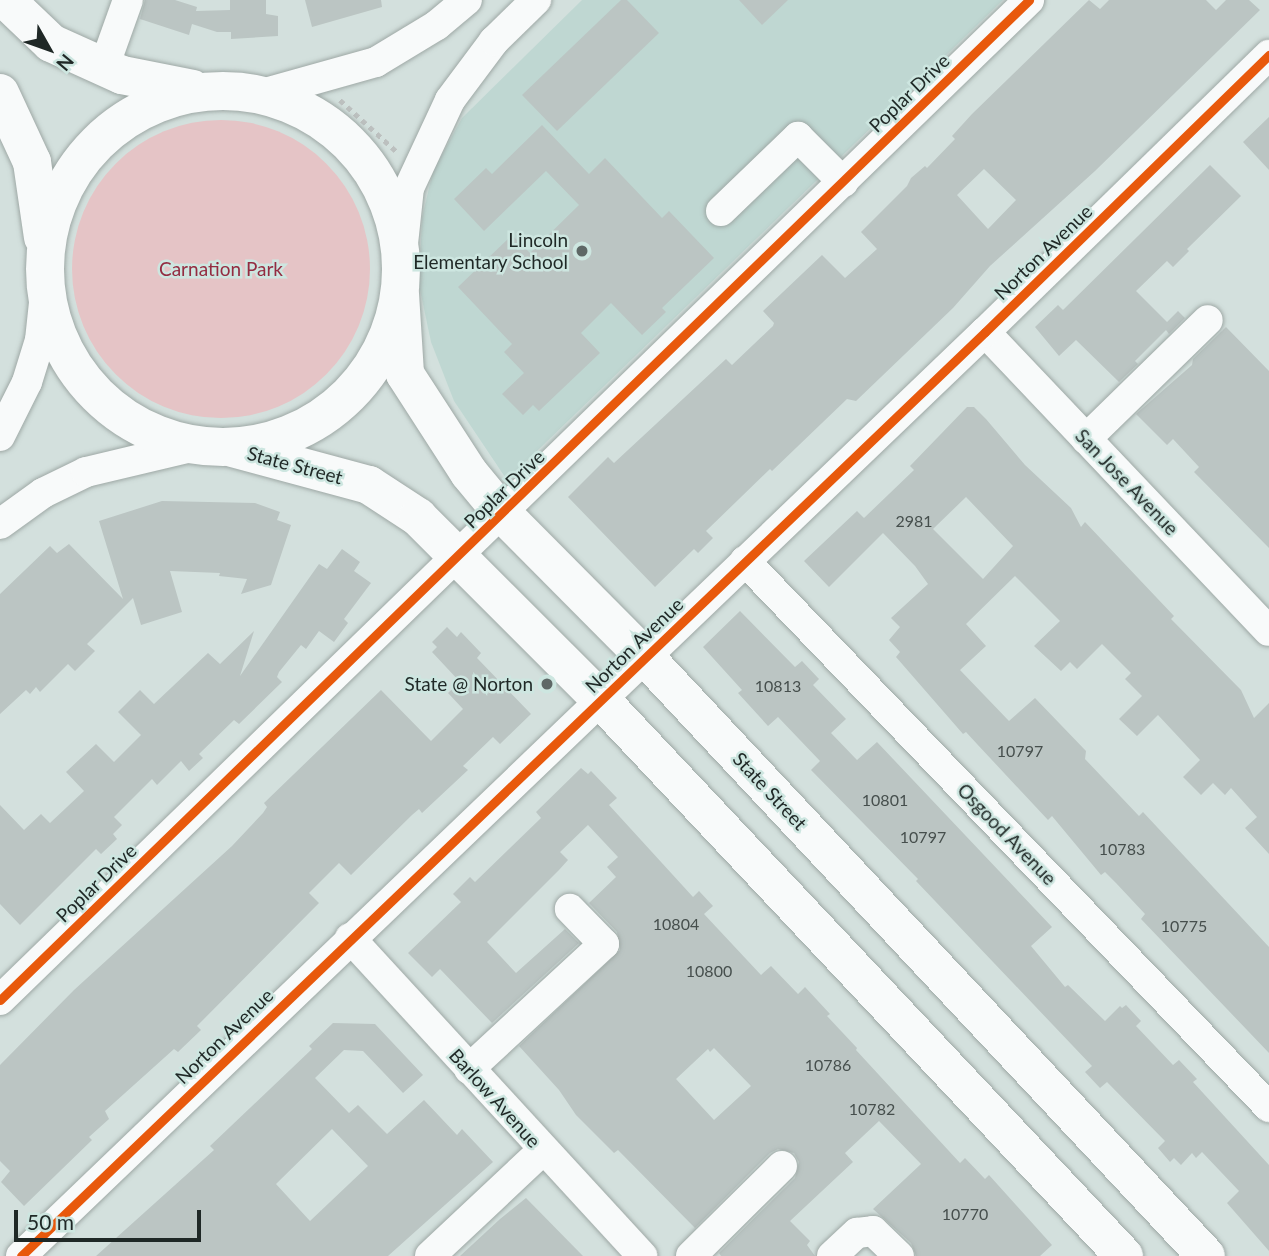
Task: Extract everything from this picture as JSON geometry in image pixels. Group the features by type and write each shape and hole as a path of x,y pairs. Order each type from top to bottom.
{"main road":[{"path":"6,0 51,43 122,75 202,91"},
{"path":"0,93 32,162 45,249 45,293 62,348 95,394 140,428 195,446 232,448 280,439 324,416 361,383 387,341 400,293 402,253 387,198 358,150 314,115 262,94 232,90 202,91 156,103 114,127 80,161 57,202 45,249"},
{"name":"State Street","path":"400,293 405,374 469,473 503,514 646,658 1206,1256"},
{"name":"State Street","path":"232,448 369,485 418,517 602,701 1124,1256"},
{"path":"1061,1189 1104,1150"}],"street":[{"path":"104,67 128,0"},
{"path":"262,94 376,62 437,25 467,0"},
{"path":"402,253 410,188 450,100 494,41 536,0"},
{"name":"Poplar Drive","path":"0,1000 1029,0"},
{"name":"Norton Avenue","path":"21,1256 350,938 602,701 1269,55"},
{"path":"721,211 799,137 843,182"},
{"path":"0,436 27,382 40,340 45,293"},
{"path":"1086,439 1208,320"},
{"name":"San Jose Avenue","path":"985,332 1269,631"},
{"path":"0,524 43,493 86,472 195,446"},
{"name":"Osgood Avenue","path":"745,561 1269,1107"},
{"path":"469,1069 604,944 570,909"},
{"name":"Barlow Avenue","path":"350,938 642,1256"},
{"path":"430,1256 543,1150"},
{"path":"691,1256 782,1166"},
{"path":"832,1256 857,1233 873,1231 899,1256"}],"path":[{"path":"340,100 405,159"}],"shaded area":[{"name":"Lincoln Elementary School","path":"582,0 1003,0 507,480 454,401 431,342 419,285 422,218 433,171 462,118"}],"green space":[{"name":"Carnation Park","path":"221,120 250,123 278,131 304,145 336,174 359,212 367,240 370,269 367,298 359,326 345,352 316,384 278,407 250,415 221,418 192,415 164,407 138,393 106,364 83,326 75,298 72,269 75,240 83,212 97,186 126,154 164,131 192,123"}],"building":[{"path":"145,0 175,0 197,7 196,11 230,10 230,0 266,0 266,14 278,16 278,36 231,39 231,32 217,32 192,24 189,35 140,19"},
{"path":"305,0 381,0 382,7 312,27"},
{"path":"621,0 627,0 659,33 557,131 522,95"},
{"path":"739,0 788,0 762,25"},
{"path":"1089,0 1100,9 1109,0 1206,0 1216,10 1226,0 1249,0 1260,10 1095,171 990,266 953,308 856,401 847,399 772,471 770,469 706,531 713,538 698,553 694,549 655,587 568,497 608,457 614,463 726,359 732,365 773,326 774,323 763,311 822,255 845,278 877,249 861,232 907,186 911,178 925,166 927,168 955,139 952,136","holes":["984,169 1016,200 988,229 957,195"]},
{"path":"1269,117 1269,170 1243,142"},
{"path":"542,125 589,174 605,158 662,218 669,211 714,258 662,308 666,312 642,335 611,303 581,333 600,353 539,411 533,405 523,415 502,394 524,373 504,352 512,344 458,287 512,235 530,253 579,205 546,171 484,231 454,199 486,168 492,174"},
{"path":"1210,165 1241,196 1187,249 1189,251 1173,267 1167,261 1136,291 1167,322 1178,311 1185,318 1169,334 1166,330 1135,361 1138,364 1119,382 1076,340 1059,356 1035,327 1058,305 1063,310"},
{"path":"1226,327 1269,371 1269,548 1194,472 1199,467 1173,439 1167,445 1136,414 1192,365 1193,359"},
{"path":"967,407 974,407 1025,465 1071,508 1081,527 1085,522 1174,616 1171,619 1241,690 1254,718 1269,703 1269,854 1245,828 1257,817 1231,788 1225,795 1213,783 1201,795 1183,777 1200,760 1158,715 1137,736 1119,719 1142,696 1125,679 1131,673 1102,644 1077,669 1070,662 1061,671 1034,646 1060,621 1015,576 966,624 986,646 960,670 1009,721 1035,698 1086,751 1085,759 1139,816 1143,812 1269,947 1269,1053 1141,919 1145,914 1116,883 1105,872 1101,875 1052,816 1048,820 966,732 963,734 896,657 900,652 889,640 900,627 891,618 928,584 915,566 883,533 829,587 804,561 857,511 864,518 914,470 910,466","holes":["966,497 1013,546 983,579 933,529"]},
{"path":"162,501 255,503 280,512 277,520 291,525 271,585 241,594 247,579 219,576 220,573 170,571 182,612 141,625 133,598 87,644 95,651 75,671 68,664 40,692 36,687 30,694 26,690 0,714 0,594 50,546 57,553 69,544 123,599 99,521"},
{"path":"342,549 360,562 354,571 371,583 344,619 348,623 334,642 319,631 306,649 301,645 279,672 277,677 282,682 239,724 234,720 199,754 203,758 189,771 181,761 157,785 152,779 114,817 122,825 113,834 117,839 101,854 96,849 20,925 0,904 0,805 24,830 41,814 50,823 84,791 66,772 96,744 114,762 141,735 118,712 140,690 154,704 208,653 220,664 254,631 240,676 319,564 327,569"},
{"path":"740,611 795,667 802,661 819,679 813,685 846,719 831,733 857,760 877,742 1052,927 1031,946 1065,987 1068,985 1105,1021 1120,1006 1122,1008 1126,1005 1141,1021 1136,1026 1173,1065 1179,1060 1197,1079 1193,1082 1269,1165 1269,1251 1227,1203 1239,1191 1202,1152 1196,1158 1192,1153 1181,1165 1174,1158 1170,1162 1158,1148 1165,1141 1107,1082 1100,1088 1085,1072 1092,1066 916,881 918,879 811,770 820,761 778,717 768,726 738,693 742,690 703,647"},
{"path":"447,627 457,637 461,632 481,653 477,658 531,714 500,744 493,737 463,766 468,770 422,813 419,809 412,815 351,875 339,863 309,893 319,903 197,1026 201,1030 178,1052 174,1049 105,1111 109,1119 89,1137 92,1140 24,1206 1,1182 10,1171 0,1161 0,1065 74,990 232,846 263,813 267,807 264,803 381,690 431,741 463,709 448,693 460,682 432,652 437,647 432,642"},
{"path":"581,768 588,774 591,771 617,798 609,805 693,897 699,891 713,906 704,914 761,975 771,966 798,994 805,987 830,1014 827,1016 856,1050 960,1163 965,1158 985,1179 989,1175 1052,1245 1040,1256 916,1256 911,1243 873,1209 921,1164 879,1121 845,1153 853,1162 790,1221 810,1241 807,1245 815,1256 721,1256 719,1253 795,1178 799,1162 794,1153 778,1149 770,1153 695,1228 618,1150 614,1153 576,1115 559,1090 519,1046 620,950 617,932 589,903 616,877 607,867 618,857 588,825 560,852 568,860 487,942 516,973 565,929 579,943 492,1023 440,969 432,977 408,953 461,902 453,894 470,877 475,882 541,818 536,812","holes":["714,1048 751,1086 714,1120 676,1079 708,1049 710,1052"]},
{"path":"333,1023 375,1024 423,1075 403,1093 363,1051 344,1050 315,1078 349,1113 358,1105 387,1134 424,1100 457,1135 462,1129 493,1162 388,1256 96,1256 214,1150 210,1146 312,1049 309,1046","holes":["332,1129 368,1166 310,1221 276,1184"]},
{"path":"526,1198 583,1256 460,1256 500,1219"}],"cycle path":[{"path":"0,1000 1029,0"},
{"path":"21,1256 985,332 1269,55"}],"place":[{"name":"Lincoln Elementary School","path":"582,251"},
{"name":"State @ Norton","path":"547,684"}]}
